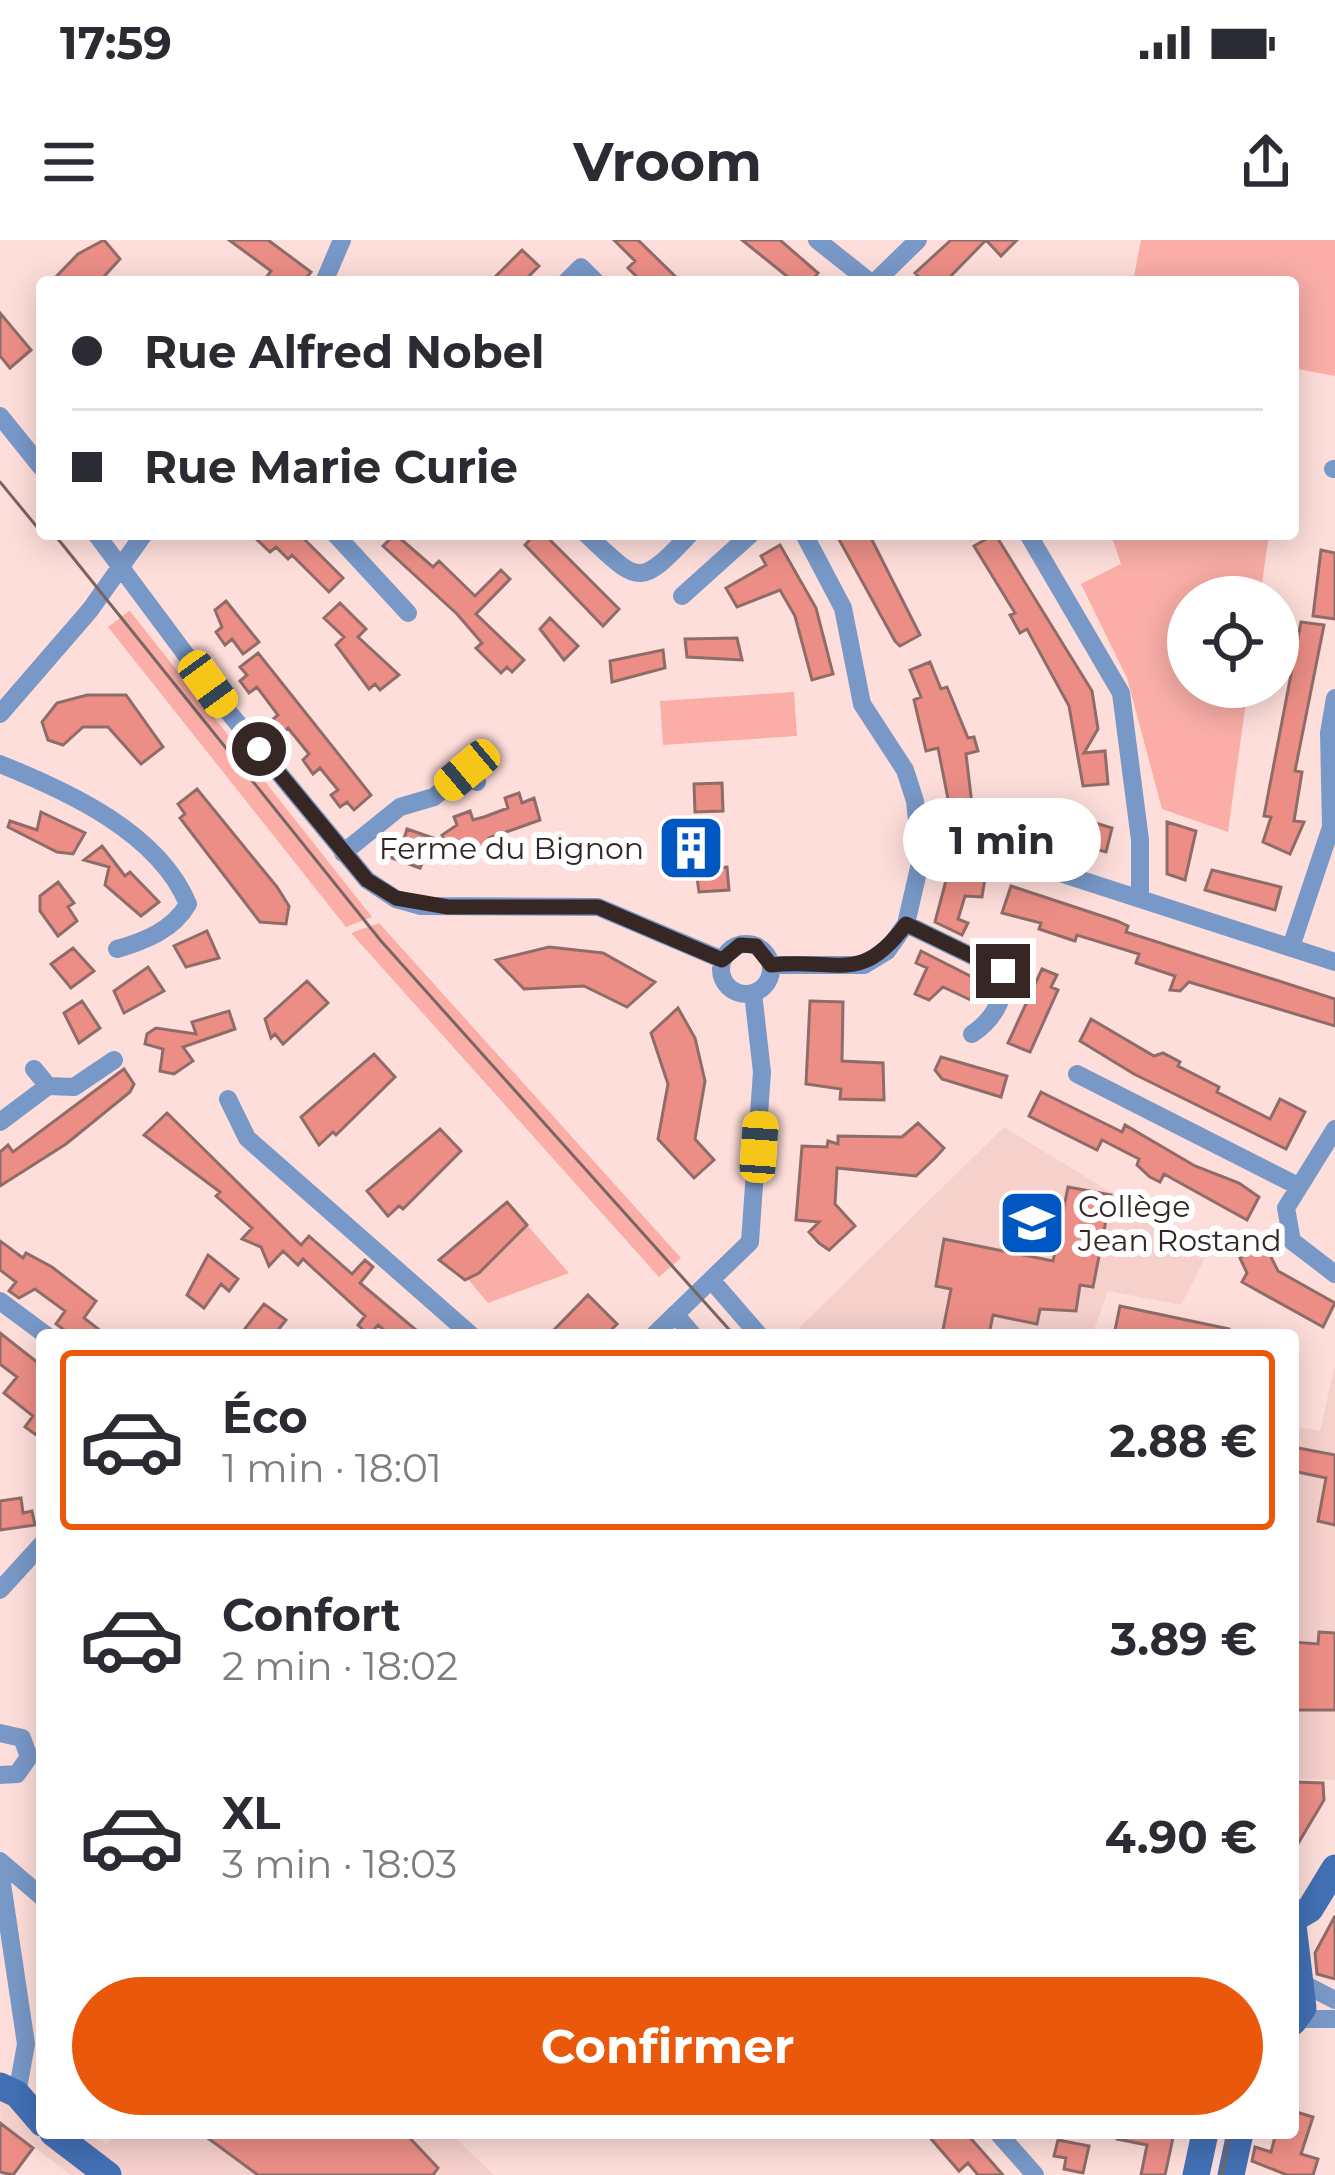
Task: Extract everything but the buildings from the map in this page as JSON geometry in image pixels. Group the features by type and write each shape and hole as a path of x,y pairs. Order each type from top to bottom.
{"street":[{"path":"327,276 342,240"},
{"path":"817,240 864,276"},
{"path":"879,276 918,240"},
{"path":"0,416 36,460"},
{"path":"101,540 230,714 367,880 408,902 598,907 722,960"},
{"path":"0,715 140,540"},
{"path":"341,540 408,613"},
{"path":"592,540 628,573 640,574 660,566 685,540"},
{"path":"682,596 744,540"},
{"path":"771,965 864,965 886,951 906,924 920,859 915,801 905,770 862,704 843,608 807,540"},
{"path":"1032,540 1121,693 1138,819 1140,897"},
{"path":"1292,947 1333,827 1329,733 1335,698"},
{"path":"0,764 67,791 116,824 181,887 188,904 181,916 146,941 117,949"},
{"path":"344,853 400,807 434,797 468,771"},
{"path":"1035,865 1335,962"},
{"path":"906,924 1003,971 1005,984 989,1024 971,1034"},
{"path":"748,944 763,951 771,965 769,979 753,993 730,988 722,976 722,960 733,948 748,944"},
{"path":"660,1329 717,1279 749,1242 756,1212 762,1072 753,993"},
{"path":"0,1122 48,1086 74,1087 114,1060"},
{"path":"34,1070 48,1086"},
{"path":"1077,1074 1296,1185"},
{"path":"227,1099 247,1138 464,1329"},
{"path":"1335,1129 1296,1185 1286,1208 1292,1241 1335,1274"},
{"path":"717,1279 754,1329"},
{"path":"0,1301 38,1329"},
{"path":"676,1314 688,1329"},
{"path":"0,1590 36,1551"},
{"path":"0,1733 22,1738 36,1763 16,1774 0,1775"},
{"path":"0,1865 36,1892"},
{"path":"0,1865 26,2044 9,2090 36,2116"},
{"path":"1299,1917 1310,1909 1335,1868"},
{"path":"1299,1973 1299,1992"},
{"path":"1300,1982 1335,2000"},
{"path":"1299,2021 1335,2019"},
{"path":"61,2139 108,2175"},
{"path":"1010,2139 1035,2175"},
{"path":"1196,2175 1204,2139"},
{"path":"1231,2175 1239,2139"}],"shaded area":[{"path":"1141,240 1335,240 1335,376 1299,369 1299,276 1134,276"},
{"path":"1113,540 1268,540 1263,576 1167,576 1167,708 1245,708 1228,832 1162,809 1127,678 1081,584 1121,564"},
{"path":"129,611 372,917 346,927 108,627"},
{"path":"794,692 797,736 663,745 660,701"},
{"path":"379,923 681,1258 659,1277 351,933"},
{"name":"Collège Jean Rostand","path":"1004,1127 1208,1252 1181,1305 1108,1291 1094,1329 798,1329"},
{"path":"527,1225 569,1273 488,1303 467,1278"},
{"path":"1335,1365 1335,1780 1299,1779 1299,1427 1320,1431"},
{"path":"0,2078 36,2125 36,2139 98,2139 106,2144 112,2139 456,2139 494,2175 71,2175 35,2148 15,2175 1,2175"}],"tram line":[{"path":"0,482 36,526"},
{"path":"59,540 381,941 729,1329"},
{"path":"1222,2175 1229,2139"}],"place":[{"name":"Ferme du Bignon","path":"691,848"},
{"name":"Collège Jean Rostand","path":"1032,1223"}],"route":[{"path":"259,749 367,880 396,898 421,906 556,903 598,907 644,922 722,960 733,948 748,944 763,951 771,965 839,968 864,965 886,951 906,924 994,962 1003,971"}]}
